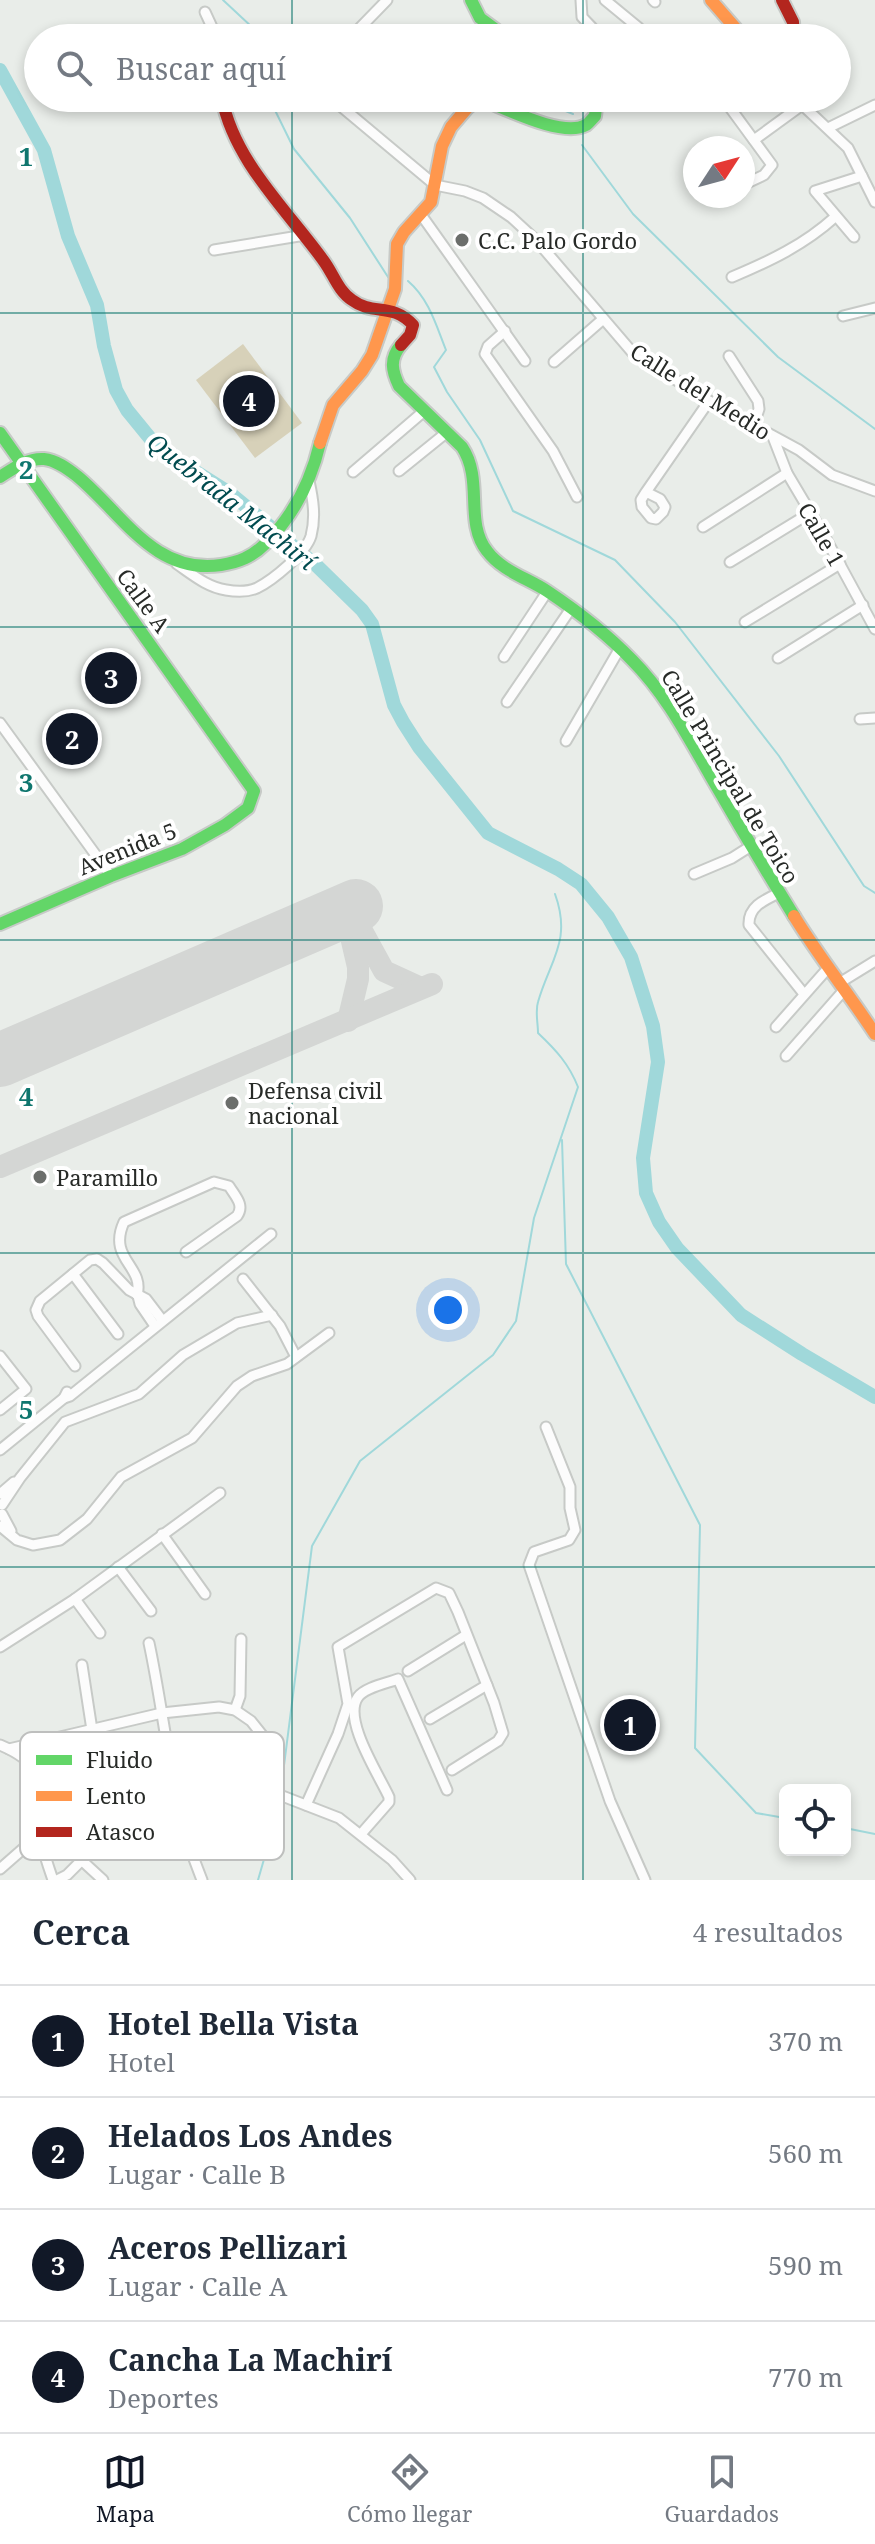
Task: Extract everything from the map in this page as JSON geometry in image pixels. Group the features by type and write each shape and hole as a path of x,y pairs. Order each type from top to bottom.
{"street":[{"path":"364,24 387,0"},
{"path":"471,0 477,14 486,24"},
{"path":"581,0 582,17 589,24"},
{"path":"605,0 634,24"},
{"path":"711,0 732,24"},
{"path":"782,0 790,12 792,24"},
{"path":"205,12 211,24"},
{"path":"828,128 875,105"},
{"path":"225,112 252,169 305,235 349,299 368,307 388,307"},
{"path":"348,112 435,185"},
{"path":"177,564 207,567 252,556 299,502 309,481 328,415 361,375 371,357 396,290 396,247 407,226 422,216 432,200 437,164 460,112"},
{"path":"514,112 553,127 568,128 584,126 596,112"},
{"path":"733,112 751,136"},
{"path":"755,139 786,112"},
{"path":"810,112 848,148 875,202"},
{"path":"755,141 772,165 764,175 755,179"},
{"path":"854,237 815,191 862,176"},
{"name":"Calle del Medio","path":"435,185 483,198 511,217 537,241 632,352 753,427 799,450 832,475 875,491"},
{"path":"422,216 525,361"},
{"path":"732,277 803,243 835,217"},
{"path":"214,250 305,235"},
{"name":"Calle Principal de Toico","path":"388,307 404,312 413,325 412,334 397,350 392,361 403,391 462,447 470,459 475,483 475,519 484,547 493,557 547,592 620,648 641,669 657,690 779,893 875,1034"},
{"path":"843,316 875,308"},
{"path":"554,362 602,320"},
{"path":"505,331 488,346 485,354 553,451 577,497"},
{"path":"729,356 758,401 759,409 753,427"},
{"path":"646,492 709,401"},
{"path":"353,472 423,412"},
{"name":"Calle A","path":"0,433 254,791"},
{"path":"399,471 446,433"},
{"name":"Calle 1","path":"773,437 787,473 875,629"},
{"path":"0,477 21,463 48,461 67,468 83,478 117,519 156,553 212,586 242,592 255,589 285,568 308,544 314,514 309,481"},
{"path":"703,527 787,473"},
{"path":"730,562 810,513"},
{"path":"745,622 840,564"},
{"path":"504,657 547,592"},
{"path":"778,658 863,605"},
{"path":"507,702 570,610"},
{"path":"566,741 620,648"},
{"path":"860,719 875,718"},
{"path":"0,723 111,876"},
{"name":"Avenida 5","path":"0,924 182,849 248,808 254,791"},
{"path":"694,874 751,846"},
{"path":"779,893 752,910 749,925 804,994"},
{"path":"786,1056 843,986 875,961"},
{"path":"776,1027 829,967"},
{"path":"138,1296 140,1282 121,1256 120,1230 124,1222 214,1182 229,1186 241,1204 241,1211 186,1252"},
{"path":"0,1450 64,1398 66,1393 271,1234"},
{"path":"75,1366 36,1310 40,1301 90,1260 97,1259 138,1296 146,1299 155,1325"},
{"path":"73,1274 118,1334"},
{"path":"243,1279 272,1315 296,1357"},
{"path":"17,1540 1,1509 20,1478 65,1422 139,1394 183,1355 237,1323 272,1315"},
{"path":"0,1526 17,1540 33,1545 47,1545 76,1530 121,1477 192,1438 237,1386 252,1376 280,1368 329,1333"},
{"path":"0,1356 26,1389 0,1410"},
{"path":"546,1427 570,1487 570,1508 575,1530 569,1540 534,1552 529,1565 610,1801 645,1880"},
{"path":"0,1494 20,1478"},
{"path":"0,1647 75,1599 220,1493"},
{"path":"162,1534 205,1594"},
{"path":"118,1567 151,1611"},
{"path":"306,1805 348,1704 337,1650 340,1645 436,1588 449,1593 494,1703 502,1737 452,1770"},
{"path":"75,1599 100,1633"},
{"path":"408,1671 466,1635"},
{"path":"235,1710 240,1696 241,1639"},
{"path":"149,1643 166,1732"},
{"path":"82,1665 92,1730"},
{"path":"361,1834 389,1802 355,1726 353,1714 362,1693 398,1679 447,1790"},
{"path":"430,1719 487,1685"},
{"path":"82,1732 162,1713 219,1707 235,1710 260,1732"},
{"path":"284,1797 339,1818 392,1860 410,1880"},
{"path":"0,1869 20,1852"},
{"path":"48,1860 55,1880 67,1875 82,1860 103,1880"},
{"path":"194,1860 202,1880"}],"shaded area":[{"path":"243,344 302,423 255,458 196,380"}],"waterway":[{"path":"223,0 249,24"},
{"name":"Quebrada Machirí","path":"0,70 44,150 68,236 97,305 116,390 127,410 158,448 231,494 317,566 362,610 372,624 394,705 419,747 488,833 581,884 608,917 631,957 653,1026 658,1062 643,1158 646,1193 659,1222 677,1248 741,1315 875,1397"},
{"path":"276,112 294,149 350,218 388,277"},
{"path":"568,112 573,114"},
{"path":"582,145 633,214 778,357 875,429"},
{"path":"408,281 427,304 446,350 434,367 480,440 513,511 615,560 675,622 779,756 864,886 875,893"},
{"path":"284,1765 312,1546 360,1461 493,1355 516,1321 534,1218 578,1087 561,1058 538,1033 537,1006 560,938 560,910 555,894"},
{"path":"562,1140 566,1264 700,1525 695,1748 756,1813 779,1817"},
{"path":"851,1829 875,1834"},
{"path":"258,1880 264,1860"}],"taxiway":[{"path":"345,911 358,967 348,1021"},
{"path":"356,920 384,971 421,988"},
{"path":"0,1167 432,984"}],"runway":[{"path":"0,1060 356,906"}],"traffic: fast":[{"path":"471,0 480,18 488,24"},
{"path":"514,112 563,128 586,125 595,112"},
{"path":"401,345 393,365 399,386 462,447 472,473 476,527 487,551 507,569 547,591 580,615 612,641 655,686 794,916"},
{"path":"0,433 254,791 248,808 182,849 0,924"},
{"path":"0,477 32,460 53,461 77,476 158,551 177,561 197,566 221,565 250,556 284,522 300,498 320,443"}],"traffic: slow":[{"path":"711,0 732,24"},
{"path":"320,443 333,405 372,355 395,289 397,244 431,202 442,146 451,127 464,112"},
{"path":"794,916 875,1034"}],"traffic: jam":[{"path":"782,0 793,24"},
{"path":"226,112 250,164 323,260 343,292 360,305 398,314 413,325 410,335 401,345"}],"place":[{"name":"C.C. Palo Gordo","path":"462,240"},
{"name":"Cancha La Machirí","path":"249,401"},
{"name":"Aceros Pellizari","path":"111,678"},
{"name":"Helados Los Andes","path":"72,739"},
{"name":"Defensa civil nacional","path":"232,1103"},
{"name":"Paramillo","path":"40,1177"},
{"name":"Hotel Bella Vista","path":"630,1725"}]}
